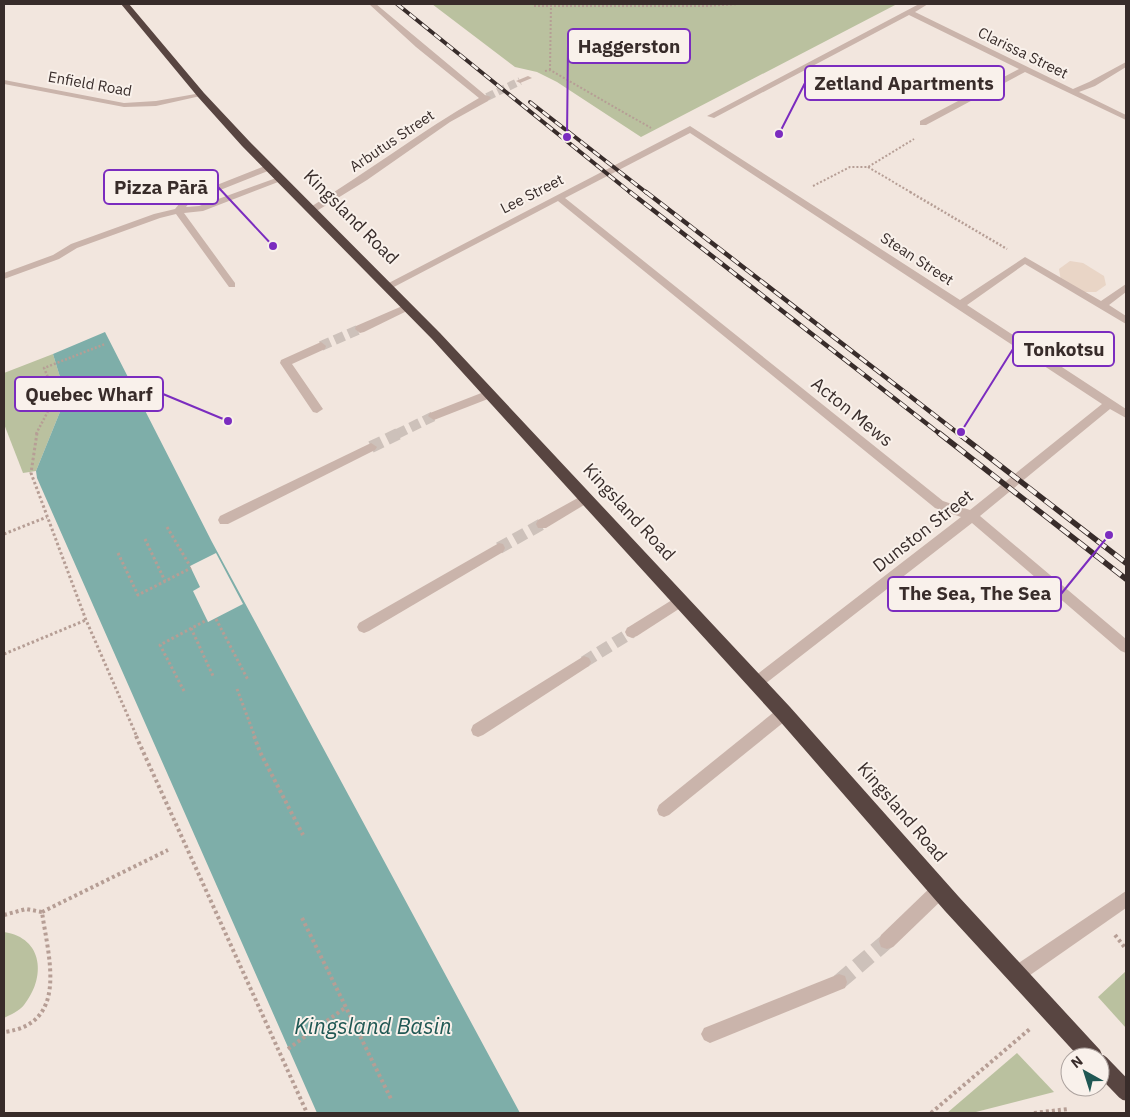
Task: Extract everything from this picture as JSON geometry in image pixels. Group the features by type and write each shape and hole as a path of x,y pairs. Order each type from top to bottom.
{"highway":[{"name":"Kingsland Road","path":"125,4 201,95 246,144 388,286 489,394 784,713 940,890 1084,1047"},
{"path":"1110,1074 1126,1091"}],"street":[{"name":"Arbutus Street","path":"312,210 364,178 447,120 486,98 419,45 372,4"},
{"path":"711,116 924,4"},
{"name":"Clarissa Street","path":"909,12 1126,118"},
{"path":"1072,92 1092,84 1126,64"},
{"path":"923,123 1025,69"},
{"name":"Enfield Road","path":"4,82 129,106 145,106 201,95"},
{"name":"Stean Street","path":"690,129 1126,414"},
{"name":"Lee Street","path":"388,286 690,129"},
{"path":"178,211 187,200 270,167"},
{"path":"4,276 56,257 74,246 178,211 200,209 282,179"},
{"name":"Acton Mews","path":"560,197 940,505 971,515 1126,646"},
{"path":"178,211 232,284"},
{"path":"960,305 1025,260 1126,320"},
{"path":"1102,305 1126,288"},
{"path":"360,329 407,306"},
{"path":"317,409 285,363 321,346"},
{"path":"434,416 489,394"},
{"name":"Dunston Street","path":"756,683 971,515 1110,403"},
{"path":"224,520 371,447"},
{"path":"542,524 585,499"},
{"path":"364,627 500,548"},
{"path":"632,632 680,601"},
{"path":"478,730 584,662"},
{"path":"664,810 784,713"},
{"path":"887,941 940,890"},
{"path":"1017,974 1126,899"},
{"path":"710,1034 839,982"}],"path":[{"path":"534,6 706,6 740,4"},
{"path":"552,5 550,70 654,130"},
{"path":"868,167 926,132 923,123"},
{"path":"793,196 850,167 868,167 1025,260"},
{"path":"104,344 44,368 56,396 36,435 30,473 86,620 176,827 307,1113"},
{"path":"4,534 47,517"},
{"path":"118,553 138,595 165,581 190,567 168,527"},
{"path":"145,540 165,581"},
{"path":"216,619 248,680"},
{"path":"4,654 86,620"},
{"path":"184,692 160,645 207,620"},
{"path":"191,628 213,676"},
{"path":"237,689 260,752 303,835"},
{"path":"4,915 26,909 42,912 168,850"},
{"path":"4,1032 12,1031 32,1022 45,1006 52,987 51,964 44,936 42,912"},
{"path":"302,918 392,1101"},
{"path":"288,1049 346,1008"},
{"path":"931,1113 1050,1012"},
{"path":"1034,1113 1068,1109"}],"green space":[{"path":"432,4 897,4 641,137 557,82 537,72 515,67"},
{"path":"53,354 66,397 36,471 23,473 4,424 4,373"},
{"path":"4,932 17,936 27,942 34,951 38,972 36,983 24,1005 4,1018"},
{"path":"1126,971 1126,1028 1098,997"},
{"path":"1017,1053 1054,1092 972,1113 947,1113"}],"shaded area":[{"path":"1070,261 1083,263 1104,276 1106,285 1096,292 1079,292 1061,281 1059,269"}],"water":[{"name":"Kingsland Basin","path":"105,332 212,542 520,1113 317,1113 37,478 36,471 66,397 53,354"}],"pier":[{"path":"216,553 243,604 208,622 193,591 200,587 190,566"},
{"path":"1126,1079 1126,1113 1072,1112 1097,1097 1110,1097 1110,1089"}],"tunnel":[{"path":"487,97 520,81"},
{"path":"321,346 360,329"},
{"path":"397,434 434,416"},
{"path":"371,447 400,433"},
{"path":"499,548 542,524"},
{"path":"584,662 632,632"},
{"path":"839,982 887,941"}],"railway":[{"path":"397,4 631,193"},
{"path":"530,102 647,193"},
{"path":"630,192 940,434"},
{"path":"646,192 959,434"},
{"path":"939,433 1126,579"},
{"path":"958,433 1126,563"}],"place":[{"name":"Zetland Apartments","path":"779,134"},
{"name":"Haggerston","path":"567,137"},
{"name":"Pizza Pārā","path":"273,246"},
{"name":"Quebec Wharf","path":"228,421"},
{"name":"Tonkotsu","path":"961,432"},
{"name":"The Sea, The Sea","path":"1109,535"}]}
